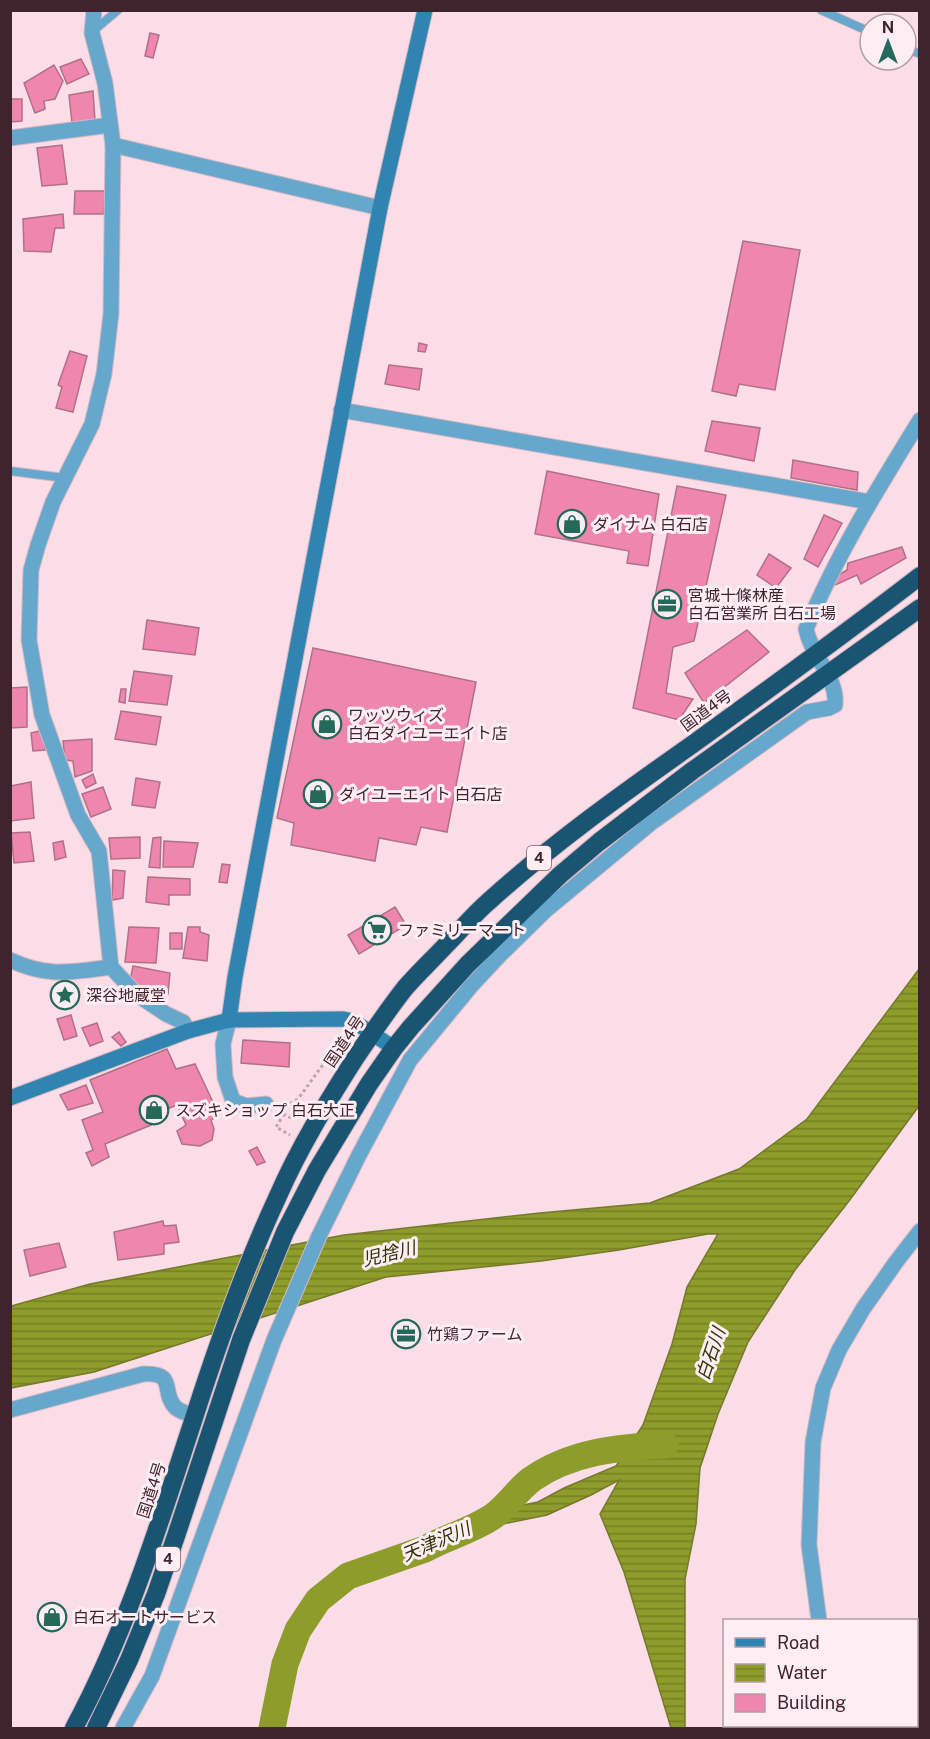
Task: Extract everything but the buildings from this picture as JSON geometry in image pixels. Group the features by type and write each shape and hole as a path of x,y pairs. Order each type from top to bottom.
{"highway":[{"name":"国道4号","path":"74,1728 92,1696 142,1576 205,1386 247,1268 276,1198 311,1129 372,1032 407,986 446,945 486,904 549,849 817,655 920,576"},
{"name":"4","path":"96,1728 129,1660 156,1594 241,1340 285,1233 317,1170 369,1084 394,1048 468,964 543,891 599,842 692,771 920,608"}],"street":[{"path":"94,10 92,33 105,83 113,146 111,314 104,374 92,424 53,502 30,570 29,640 42,715 78,815 99,851 111,967 136,994 166,1014 183,1022 188,1031"},
{"path":"272,1108 246,1106 233,1101 225,1077 223,1044 380,208 425,10"},
{"path":"10,138 110,125"},
{"path":"113,146 380,208"},
{"path":"341,410 870,502"},
{"path":"123,1728 152,1676 274,1340 319,1236 410,1060 471,986 546,910 651,823 807,712 835,705 833,685 807,637 806,629 819,597 870,502 920,420"},
{"path":"10,960 42,972 64,973 111,967"},
{"path":"10,1098 188,1031 229,1020 342,1019 353,1021 394,1048"},
{"path":"819,1619 809,1545 813,1442 823,1388 839,1350 863,1308 920,1231"},
{"path":"10,1410 143,1374 157,1374 166,1382 171,1400 178,1410 195,1416"}],"lane":[{"path":"92,33 118,10"},
{"path":"821,10 858,27"},
{"path":"10,471 66,478"}],"path":[{"path":"272,1108 298,1099 330,1055"},
{"path":"284,1114 276,1127 290,1135"}],"water":[{"path":"919,969 919,1106 795,1270 748,1342 718,1414 700,1468 696,1524 685,1579 685,1728 671,1728 624,1572 600,1514 619,1480 547,1515 503,1524 465,1538 472,1515 538,1502 564,1488 616,1466 643,1425 672,1344 687,1287 718,1234 541,1261 386,1277 94,1372 11,1388 11,1306 90,1284 344,1235 650,1203 739,1169 807,1119"}],"waterway":[{"name":"天津沢川","path":"272,1728 285,1664 298,1630 318,1600 348,1576 425,1549 484,1522 497,1513 532,1479 563,1463 596,1453 630,1447 665,1445"}],"place":[{"name":"ダイナム 白石店","path":"572,524"},
{"name":"宮城十條林産 白石営業所 白石工場","path":"667,604"},
{"name":"ワッツウィズ 白石ダイユーエイト店","path":"327,724"},
{"name":"ダイユーエイト 白石店","path":"318,794"},
{"name":"ファミリーマート","path":"377,930"},
{"name":"深谷地蔵堂","path":"65,995"},
{"name":"スズキショップ 白石大正","path":"154,1110"},
{"name":"竹鶏ファーム","path":"406,1334"},
{"name":"白石オートサービス","path":"52,1617"}],"water label":[{"name":"児捨川","path":"389,1254"},
{"name":"白石川","path":"711,1354"}]}
